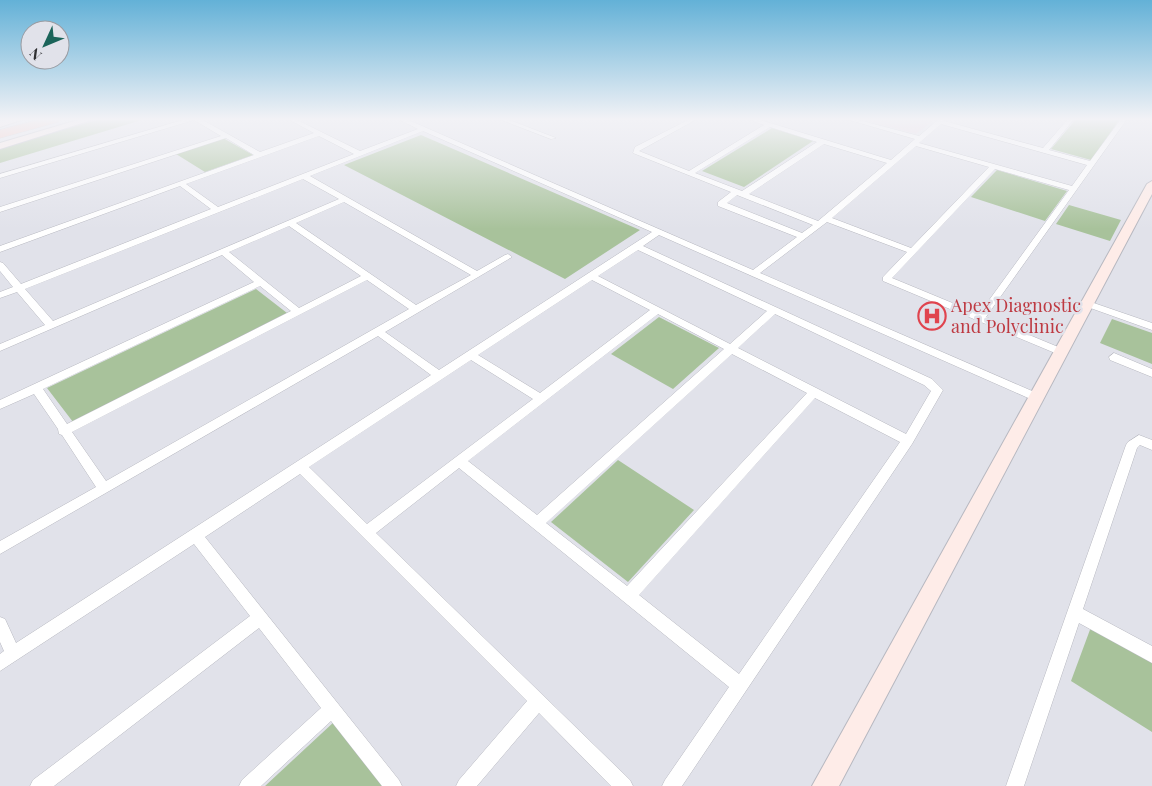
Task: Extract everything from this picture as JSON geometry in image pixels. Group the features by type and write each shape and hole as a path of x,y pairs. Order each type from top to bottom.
{"street":[{"path":"0,176 68,156"},
{"path":"0,210 167,156"},
{"path":"0,249 258,156"},
{"path":"0,294 356,156"},
{"path":"485,156 1035,397"},
{"path":"644,156 740,193 911,251"},
{"path":"690,173 718,156"},
{"path":"800,156 721,204 803,236"},
{"path":"870,156 893,163"},
{"path":"754,273 822,222 902,156"},
{"path":"962,156 1074,189"},
{"path":"1061,156 1092,164"},
{"path":"980,319 1098,156"},
{"path":"994,166 886,277 887,281 1059,351"},
{"path":"304,176 478,275"},
{"path":"181,184 217,210"},
{"path":"825,786 1085,303 1152,184"},
{"path":"0,348 345,200"},
{"path":"290,223 415,310"},
{"path":"0,624 7,658 660,231"},
{"path":"637,246 934,385 937,393 908,441 671,786"},
{"path":"223,252 296,311"},
{"path":"0,548 508,257"},
{"path":"0,266 51,326"},
{"path":"592,276 908,441"},
{"path":"63,431 296,311 367,277"},
{"path":"0,404 261,282"},
{"path":"1085,303 1152,327"},
{"path":"367,532 657,310"},
{"path":"537,523 774,310"},
{"path":"377,331 440,375"},
{"path":"470,355 541,399"},
{"path":"1114,357 1152,373"},
{"path":"36,388 63,431 104,488"},
{"path":"628,596 814,392"},
{"path":"1014,786 1132,445 1139,440 1152,445"},
{"path":"459,461 740,685"},
{"path":"300,466 624,786"},
{"path":"195,536 393,786"},
{"path":"1074,612 1152,655"},
{"path":"39,786 260,618"},
{"path":"465,786 538,701"},
{"path":"248,786 332,709"}],"green space":[{"path":"0,156 24,156 0,163"},
{"path":"179,156 251,156 205,172"},
{"path":"368,156 469,156 640,230 565,279 344,165"},
{"path":"727,156 791,156 744,187 702,171"},
{"path":"1075,156 1094,156 1091,160"},
{"path":"997,170 1067,191 1045,221 971,197"},
{"path":"1069,205 1121,220 1110,241 1056,224"},
{"path":"256,289 287,313 73,422 47,388"},
{"path":"659,317 719,348 673,389 611,354"},
{"path":"1112,319 1152,333 1152,364 1100,343"},
{"path":"618,460 694,510 628,582 551,522"},
{"path":"1091,627 1152,662 1152,732 1071,681"},
{"path":"335,721 388,786 265,786"}],"place":[{"name":"Apex Diagnostic and Polyclinic","path":"932,316"}]}
